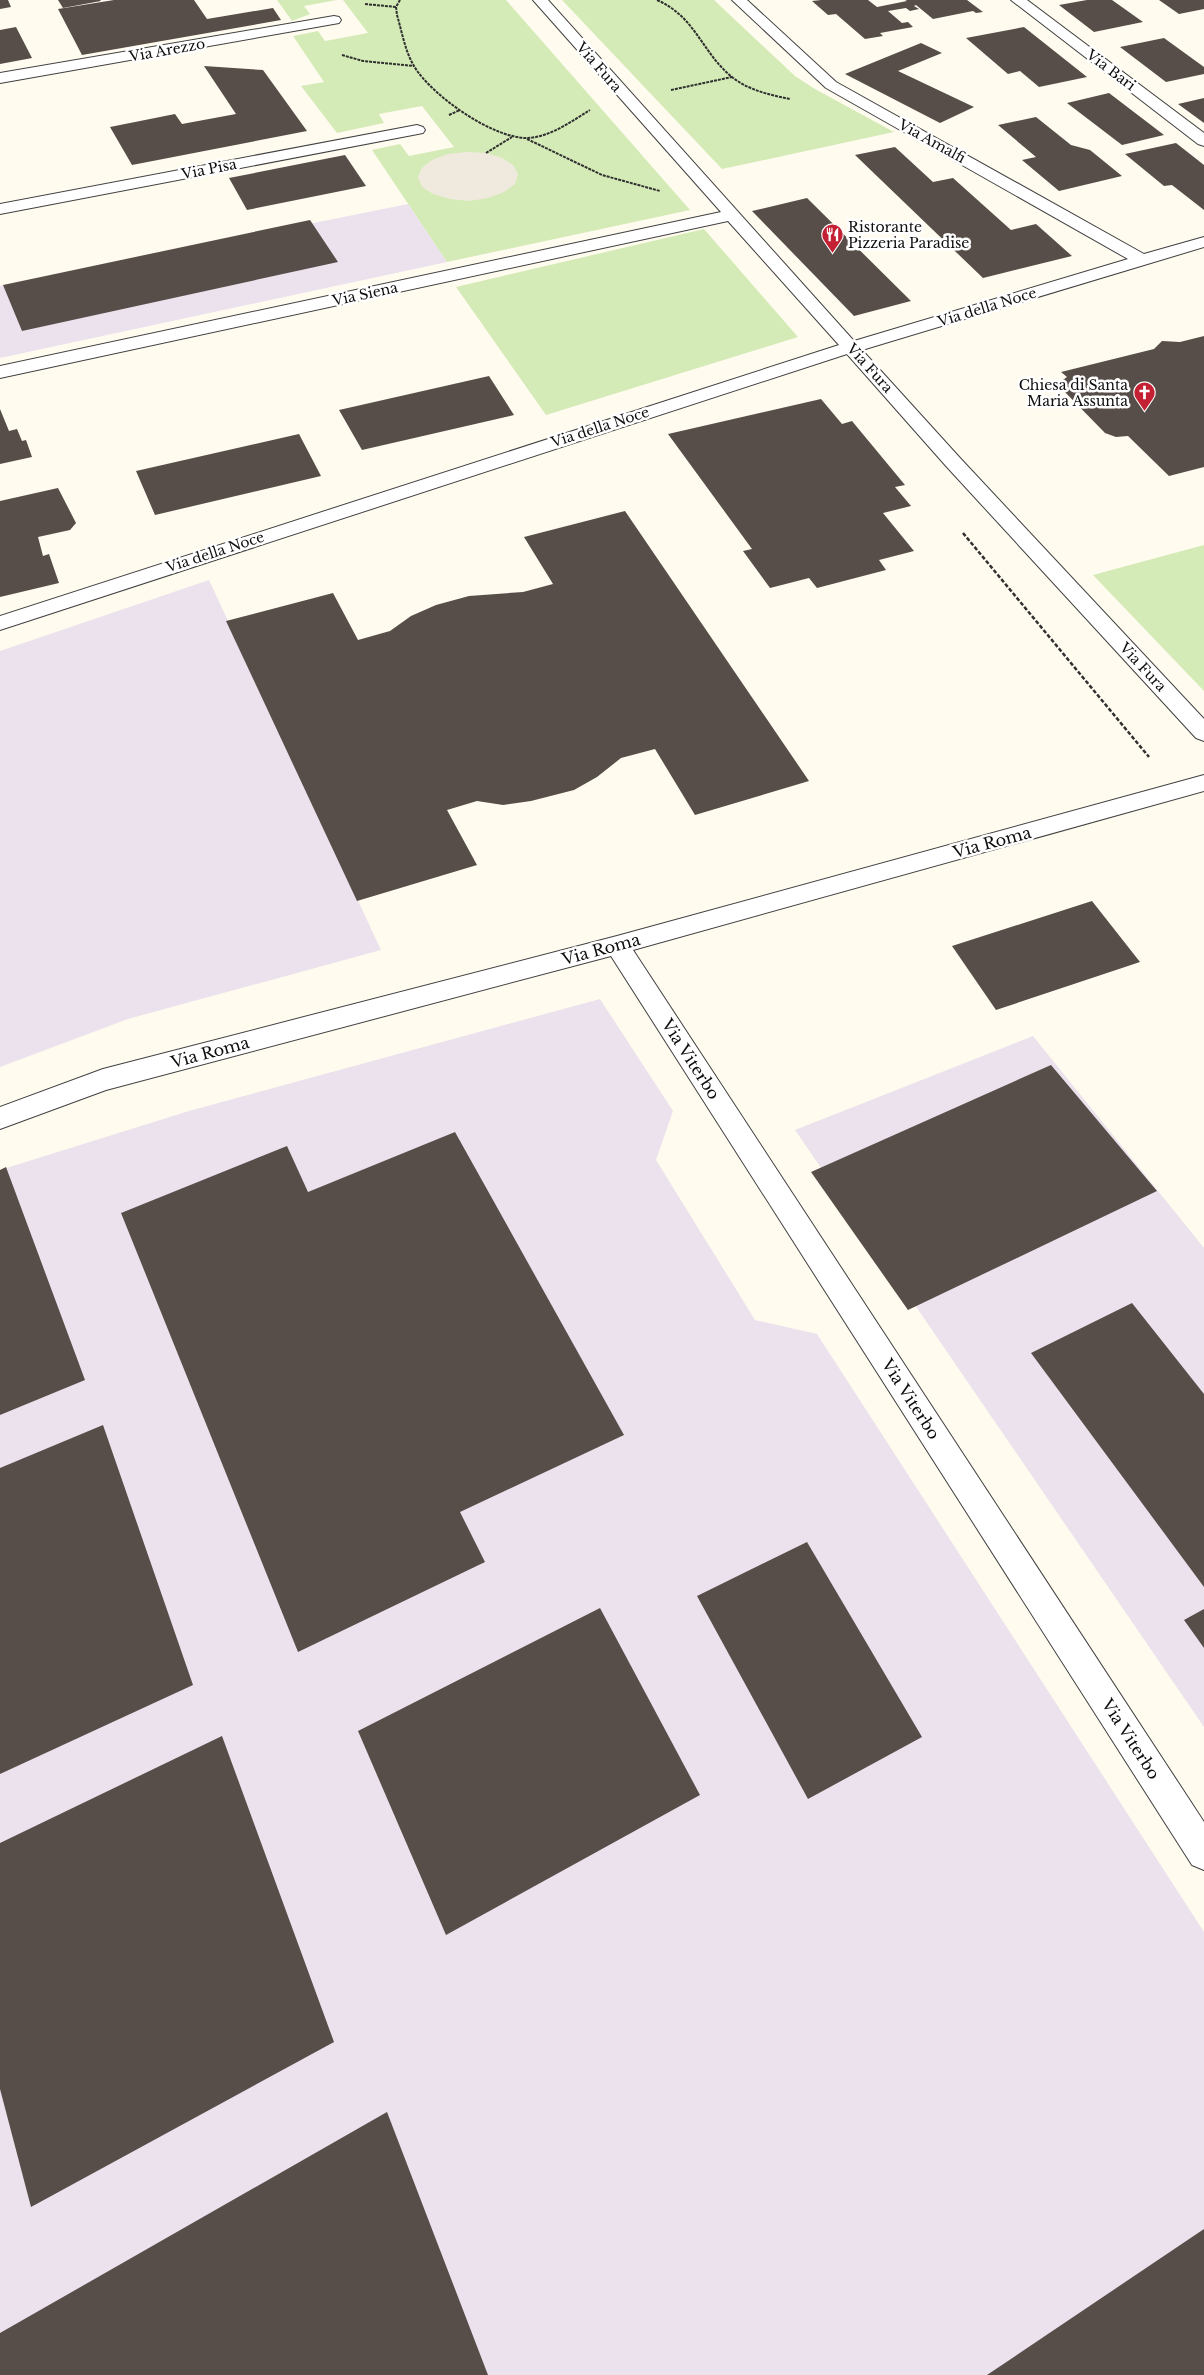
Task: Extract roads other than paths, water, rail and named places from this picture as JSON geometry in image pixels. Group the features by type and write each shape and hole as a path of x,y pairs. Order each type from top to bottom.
{"street":[{"name":"Via Fura","path":"540,0 730,215 960,469 1204,733"},
{"name":"Via Amalfi","path":"738,0 831,85 1142,260"},
{"name":"Via Bari","path":"1018,0 1204,141"},
{"name":"Via Arezzo","path":"0,78 334,20"},
{"name":"Via Pisa","path":"0,209 417,130"},
{"name":"Via Siena","path":"0,372 730,215"},
{"name":"Via della Noce","path":"0,623 363,503 851,347 1204,242"},
{"name":"Via Roma","path":"0,1118 103,1080 617,946 1204,783"},
{"name":"Via Viterbo","path":"617,946 1204,1853"}],"place":[{"name":"Ristorante Pizzeria Paradise","path":"832,254"},
{"name":"Chiesa di Santa Maria Assunta","path":"1144,412"}]}
